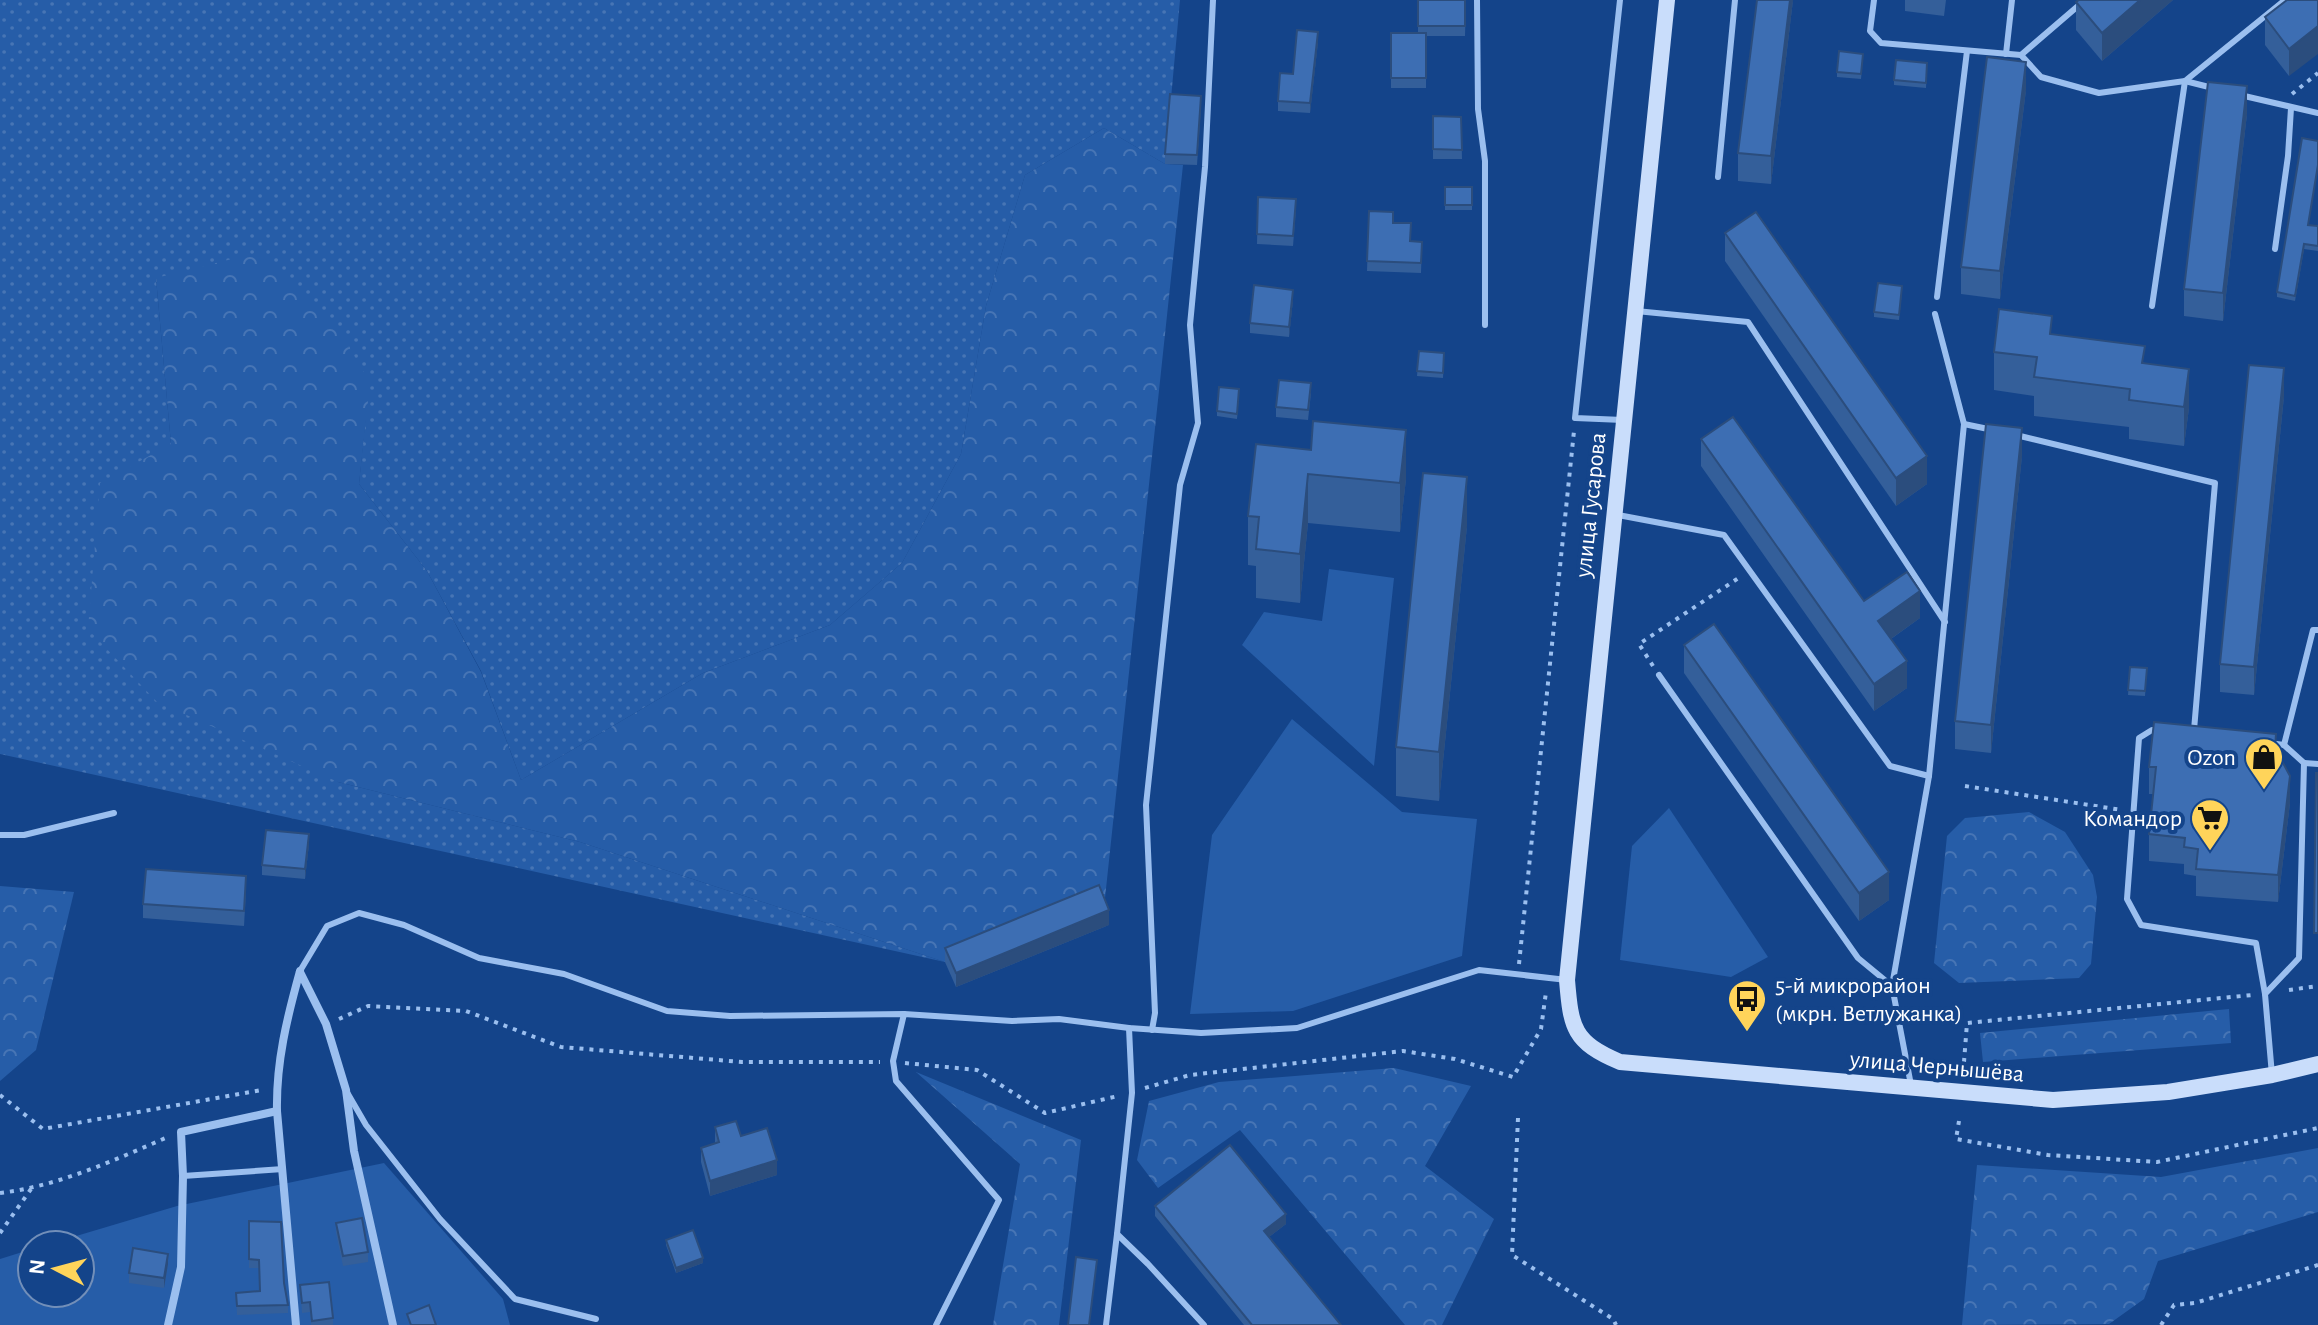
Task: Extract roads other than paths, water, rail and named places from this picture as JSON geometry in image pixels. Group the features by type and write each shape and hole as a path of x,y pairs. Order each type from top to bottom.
{"street":[{"name":"улица Гусарова","path":"1570,1016 1567,980 1667,0"},
{"path":"300,971 326,1024 346,1090 354,1151 393,1325"},
{"path":"296,1325 277,1088 282,1036 300,971"},
{"name":"улица Чернышёва","path":"1570,1016 1581,1039 1596,1052 1620,1062 2053,1100 2168,1092 2318,1064"},
{"path":"168,1325 181,1267 181,1132 277,1111"}],"lane":[{"path":"1152,1030 1155,1013 1146,805 1180,485 1198,423 1190,325 1205,167 1213,0"},
{"path":"1477,0 1478,109 1485,161 1485,325"},
{"path":"1620,0 1575,418 1623,420"},
{"path":"1718,177 1735,0"},
{"path":"1874,0 1870,31 1881,43 2021,55 2041,77 2099,93 2185,81 2216,89"},
{"path":"2006,54 2012,0"},
{"path":"2021,55 2085,0"},
{"path":"2152,306 2185,81 2285,0"},
{"path":"1937,297 1967,51"},
{"path":"2231,93 2318,113"},
{"path":"2275,249 2288,156 2291,108"},
{"path":"1636,311 1748,322 1945,622"},
{"path":"1911,1089 1892,986 1929,776 1964,424 1935,314"},
{"path":"1964,424 2062,444 2215,483 2194,734 2180,733"},
{"path":"1613,515 1724,535 1890,766 1929,776"},
{"path":"2284,745 2313,630 2318,630"},
{"path":"1659,675 1858,958 1892,986"},
{"path":"2166,731 2152,730 2139,738 2127,899 2141,925 2256,943 2265,994 2272,1075"},
{"path":"2254,741 2284,745 2304,763 2318,764"},
{"path":"2265,994 2299,958 2304,763"},
{"path":"0,835 24,835 114,813"},
{"path":"300,971 327,926 359,913 404,925 479,958 564,974 667,1011 730,1016 904,1014 1012,1021 1059,1019 1201,1033 1297,1028 1479,970 1567,980"},
{"path":"904,1014 893,1061 896,1081 999,1200 936,1325"},
{"path":"1106,1325 1132,1093 1129,1028"},
{"path":"346,1090 366,1125 440,1219 515,1299 596,1319"},
{"path":"183,1176 283,1169"},
{"path":"1117,1234 1204,1325"}],"place":[{"name":"Ozon","path":"2264,791"},
{"name":"Командор","path":"2210,852"},
{"name":"5-й микрорайон (мкрн. Ветлужанка)","path":"1747,1033"}]}
